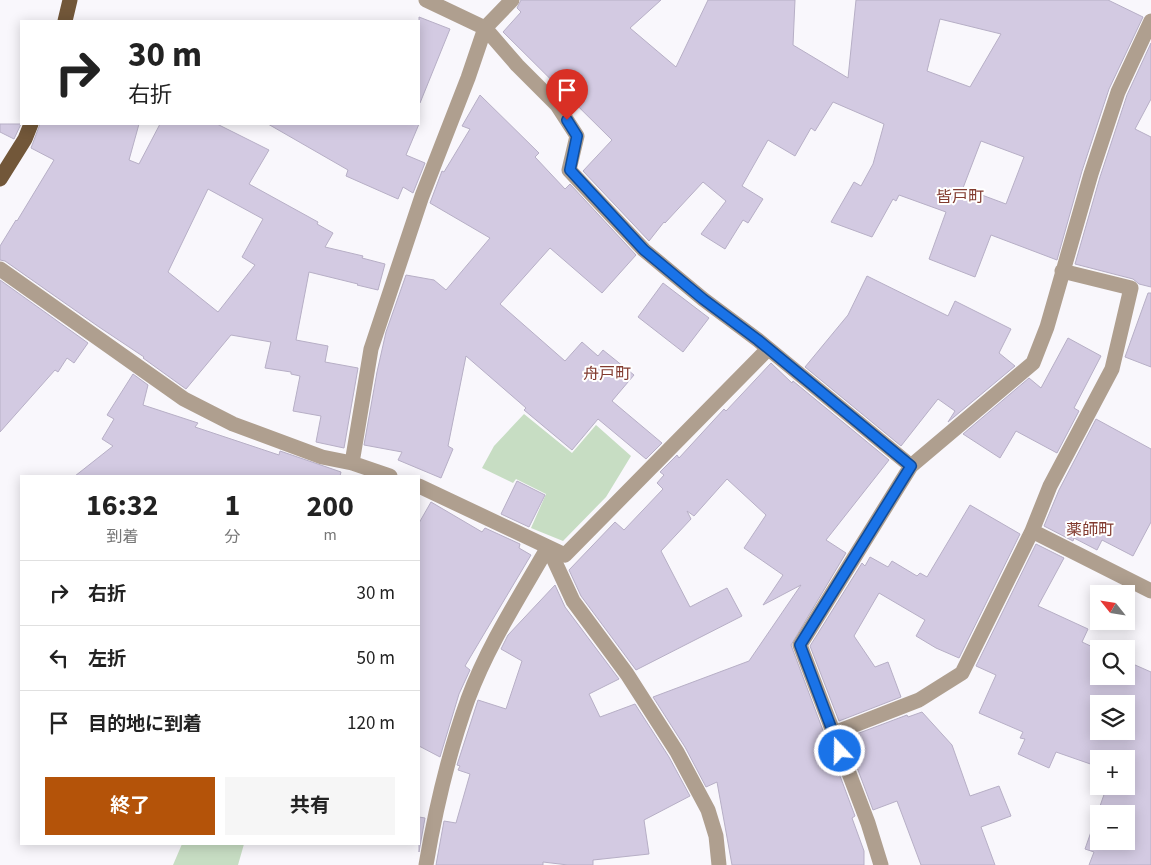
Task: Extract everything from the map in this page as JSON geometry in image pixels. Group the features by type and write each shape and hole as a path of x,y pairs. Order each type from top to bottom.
{"main road":[{"path":"65,20 70,0"},
{"path":"0,179 25,139 31,125"}],"street":[{"path":"426,0 485,28 517,65 557,105 577,136 570,170 644,250 911,466"},
{"path":"352,464 371,349 422,196 468,78 485,28 512,0"},
{"path":"881,865 868,823 800,645 911,466 1033,363 1047,327 1091,174 1118,92 1151,21"},
{"path":"0,269 184,399 233,424 322,457 387,475"},
{"path":"834,733 920,700 962,673 1032,530 1050,486 1112,369 1131,288 1062,270"},
{"path":"420,486 565,555 768,349"},
{"path":"1032,530 1151,591"},
{"path":"426,865 451,758 468,698 496,638 548,547"},
{"path":"548,547 573,601 626,674 677,752 708,810 716,836 719,865"}],"green space":[{"path":"524,414 572,453 596,425 631,456 606,497 563,541 531,528 546,494 516,479 513,483 482,468 494,446"},
{"path":"182,845 244,845 238,865 173,865"}],"building":[{"path":"521,0 661,0 630,28 676,67 708,0 795,0 793,45 848,78 856,0 1108,0 1143,17 1109,89 1082,171 1057,260 991,235 975,277 929,259 946,212 899,195 896,201 893,199 872,237 831,222 854,182 861,186 873,164 884,124 833,102 815,131 811,128 795,156 768,140 742,186 763,199 748,223 743,220 725,249 701,234 726,201 703,182 664,222 649,241 583,171 612,140 503,32 521,12 517,8","holes":["940,19 1001,34 970,87 927,71","981,141 1024,157 1006,204 963,188"]},
{"path":"419,17 450,29 420,103 420,20"},
{"path":"1151,43 1151,99 1135,129 1151,137 1151,287 1139,284 1133,279 1075,264 1100,177 1127,95"},
{"path":"480,95 539,153 535,157 565,189 570,184 636,255 602,293 550,248 500,304 565,361 582,342 598,356 603,350 634,375 612,401 662,443 646,459 598,419 572,450 524,410 526,408 466,356 448,446 453,449 441,478 398,460 402,452 364,445 386,332 406,275 434,280 446,290 490,238 430,203 442,171 444,172 470,129 462,126"},
{"path":"0,124 21,125 14,139 0,132"},
{"path":"40,125 139,125 129,160 139,164 159,125 219,125 269,150 249,184 318,222 317,224 333,233 325,247 363,256 362,258 385,264 378,290 309,272 296,340 328,346 325,362 358,368 344,448 316,442 321,416 293,411 300,376 291,374 291,372 265,368 271,342 231,335 186,389 144,357 5,261 0,260 0,246 54,160 31,148","holes":["208,189 263,219 242,257 255,265 218,312 168,272"]},
{"path":"270,125 419,125 406,155 425,163 413,193 403,187 398,199 346,176 348,170"},
{"path":"867,276 948,316 955,301 1011,329 999,353 1015,366 948,422 955,411 938,399 901,446 805,367 848,315"},
{"path":"0,280 88,343 74,363 67,358 58,372 55,370 0,432"},
{"path":"663,283 709,318 683,352 638,317"},
{"path":"1148,293 1151,293 1151,367 1125,357"},
{"path":"1068,338 1101,356 1074,408 1079,411 1057,453 1016,431 1000,458 963,434 1029,378 1041,388"},
{"path":"771,363 792,383 793,381 889,460 826,540 846,553 791,645 855,816 852,818 864,851 864,865 732,865 717,782 706,787 685,747 653,697 749,661 801,585 763,605 783,575 744,548 766,515 727,479 694,516 687,511 691,519 661,551 690,607 727,588 742,616 636,670 581,596 569,570 615,522 624,530 663,489 657,483 664,475 660,472 677,455 679,458 724,409 726,411"},
{"path":"133,374 148,385 143,405 198,423 195,427 279,455 280,451 341,472 340,475 76,475 113,446 102,439 114,419 107,415"},
{"path":"1096,419 1151,449 1151,522 1133,556 1102,540 1097,550 1074,538 1073,541 1044,526 1059,490"},
{"path":"517,481 545,495 529,527 501,514"},
{"path":"431,502 482,532 485,528 520,544 519,548 531,555 465,666 470,670 459,694 440,757 420,747 420,521"},
{"path":"970,505 1020,534 959,658 936,648 916,636 925,620 879,593 854,636 875,667 888,662 901,697 839,721 810,646 862,563 865,566 870,557 888,567 892,561 917,576 920,573 927,577"},
{"path":"1036,544 1064,558 1038,606 1088,629 1082,642 1090,646 1090,685 1135,685 1135,665 1151,672 1151,865 1089,865 1094,852 1085,849 1090,835 1090,850 1135,850 1135,805 1100,805 1104,795 1135,795 1135,750 1090,750 1090,764 1056,752 1049,768 1018,754 1025,739 1020,738 1023,732 979,713 996,675 976,666"},
{"path":"555,585 565,607 619,679 589,694 600,717 635,704 669,757 690,796 644,820 649,854 593,860 593,865 543,862 543,865 436,865 444,821 456,823 470,774 458,770 460,766 457,765 478,700 506,709 522,661 501,649 508,635"},
{"path":"922,712 952,745 970,796 999,786 1011,816 981,827 995,865 921,865 897,801 873,810 846,738 907,715 908,717"},
{"path":"420,817 425,818 419,852 420,845"}],"district":[{"name":"皆戸町","path":"960,196"},
{"name":"舟戸町","path":"607,373"},
{"name":"薬師町","path":"1090,529"}],"route":[{"path":"567,120 577,136 570,170 644,250 703,299 758,340 911,466 800,645 840,751"}]}
